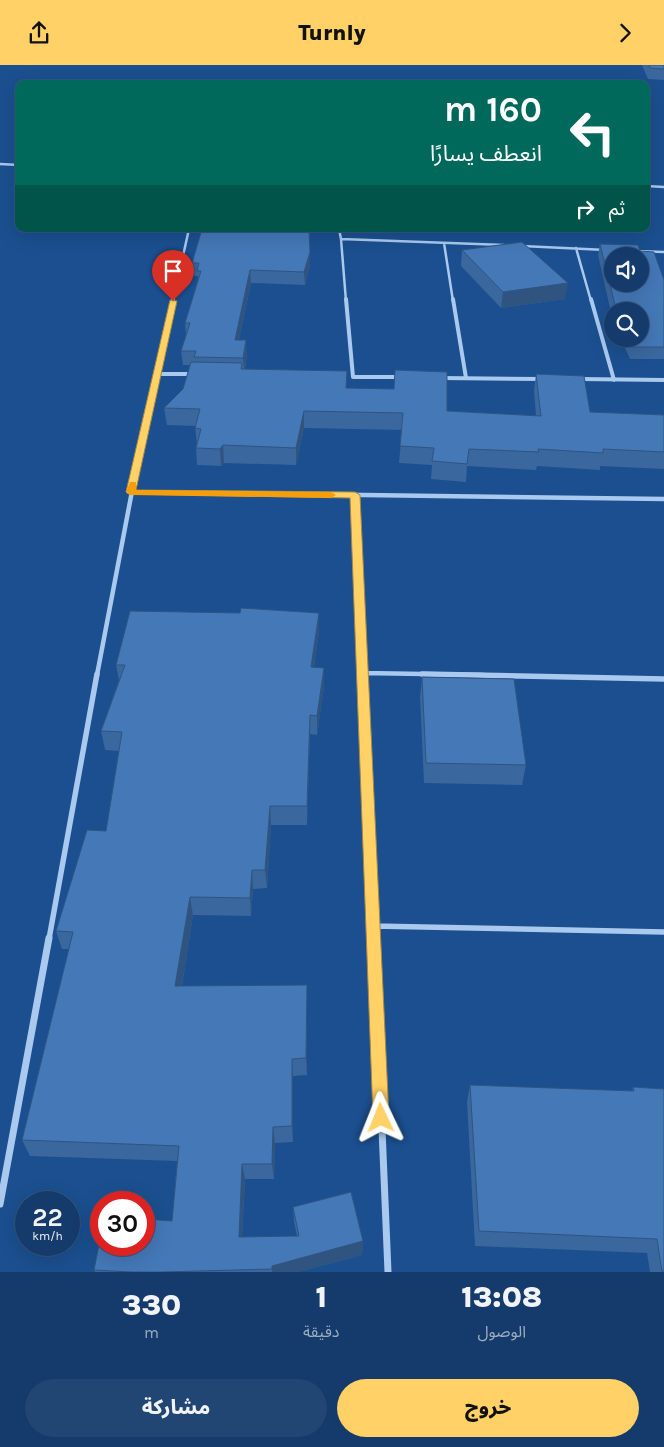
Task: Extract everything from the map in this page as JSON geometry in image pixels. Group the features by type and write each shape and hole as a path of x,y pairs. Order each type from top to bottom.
{"street":[{"path":"0,164 15,165"},
{"path":"650,186 664,187"},
{"path":"0,1204 131,492 188,232"},
{"path":"340,232 353,377"},
{"path":"341,239 510,246"},
{"path":"444,243 466,378"},
{"path":"519,246 604,249"},
{"path":"576,248 614,380"},
{"path":"649,251 664,252"},
{"path":"157,374 196,374"},
{"path":"343,376 400,377"},
{"path":"438,377 545,379"},
{"path":"574,379 664,380"},
{"path":"131,492 664,499"},
{"path":"355,495 388,1272"},
{"path":"363,673 664,679"},
{"path":"373,926 664,932"}],"building":[{"path":"649,65 664,65 664,69 650,68"},
{"path":"201,232 309,232 310,252 304,272 250,270 235,340 246,340 243,358 194,357 196,351 181,351 190,323 185,323 201,271 197,271 199,263 192,263"},
{"path":"522,242 568,283 503,292 462,250"},
{"path":"600,244 638,245 639,247 604,247 604,260"},
{"path":"649,252 654,252 664,280 664,347 649,347 649,302 614,302 612,292 649,292"},
{"path":"191,362 242,363 241,369 347,371 346,388 394,389 395,370 447,372 447,411 541,416 536,374 584,376 590,412 664,415 664,452 603,449 603,453 538,449 539,452 469,449 467,464 432,461 434,448 400,446 403,413 304,411 296,448 223,445 220,449 196,448 201,429 195,428 200,409 164,408 183,389"},
{"path":"241,608 319,613 311,667 324,668 317,716 310,715 307,806 270,806 265,870 252,870 250,898 190,897 175,986 307,985 306,1058 292,1059 292,1126 273,1127 272,1164 242,1164 239,1237 299,1236 293,1207 351,1192 363,1241 272,1266 272,1269 163,1272 94,1270 97,1256 155,1256 155,1220 172,1221 179,1146 22,1140 73,932 56,931 87,830 106,831 122,732 101,731 125,665 116,665 130,611 240,613"},
{"path":"422,677 514,679 526,765 426,763"},
{"path":"470,1085 634,1091 633,1087 664,1089 664,1271 662,1271 657,1239 479,1231"}],"slow traffic":[{"path":"133,484 131,492 331,495"}],"route":[{"path":"173,301 131,492 355,495 381,1118"}]}
